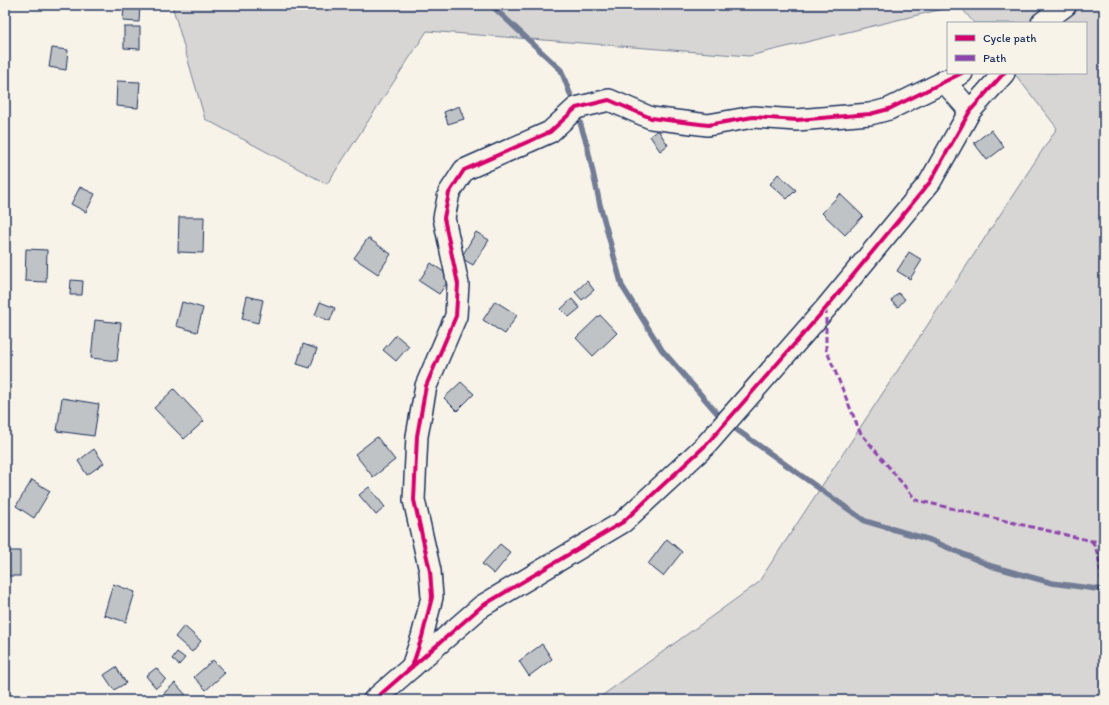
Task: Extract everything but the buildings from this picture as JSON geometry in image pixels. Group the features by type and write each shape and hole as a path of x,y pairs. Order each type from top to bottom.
{"street":[{"path":"1043,22 1066,5"},
{"path":"374,700 482,606 623,522 706,444 826,308 930,182 970,111 1003,74"},
{"path":"412,667 422,637 432,597 430,571 414,500 417,436 426,386 456,316 458,284 444,218 449,193 464,170 550,132 576,108 610,100 651,118 708,125 753,117 797,120 870,114 889,109 953,77 970,111"}],"shaded area":[{"path":"172,5 959,5 749,56 427,31 327,184 205,119"},
{"path":"959,5 1104,5 1104,700 596,700 758,583 1057,128 1015,74 1087,74 1087,22 973,22"}],"waterway":[{"path":"491,5 561,70 574,104"},
{"path":"577,113 587,145 600,205 622,286 662,350 723,420"},
{"path":"730,425 865,521 930,540 991,566 1052,583 1104,590"}],"marked path":[{"path":"826,309 826,349 860,432 916,500 1092,541 1104,541"},
{"path":"1092,541 1098,554 1104,592"}],"cycle path":[{"path":"412,667 422,637 432,597 430,571 414,500 417,436 426,386 456,316 458,284 444,218 449,193 464,170 550,132 576,108 609,100 651,118 708,125 753,117 797,120 870,114 889,109 960,74"},
{"path":"374,700 482,606 623,522 706,445 826,308 930,182 970,111 1003,74"}]}
